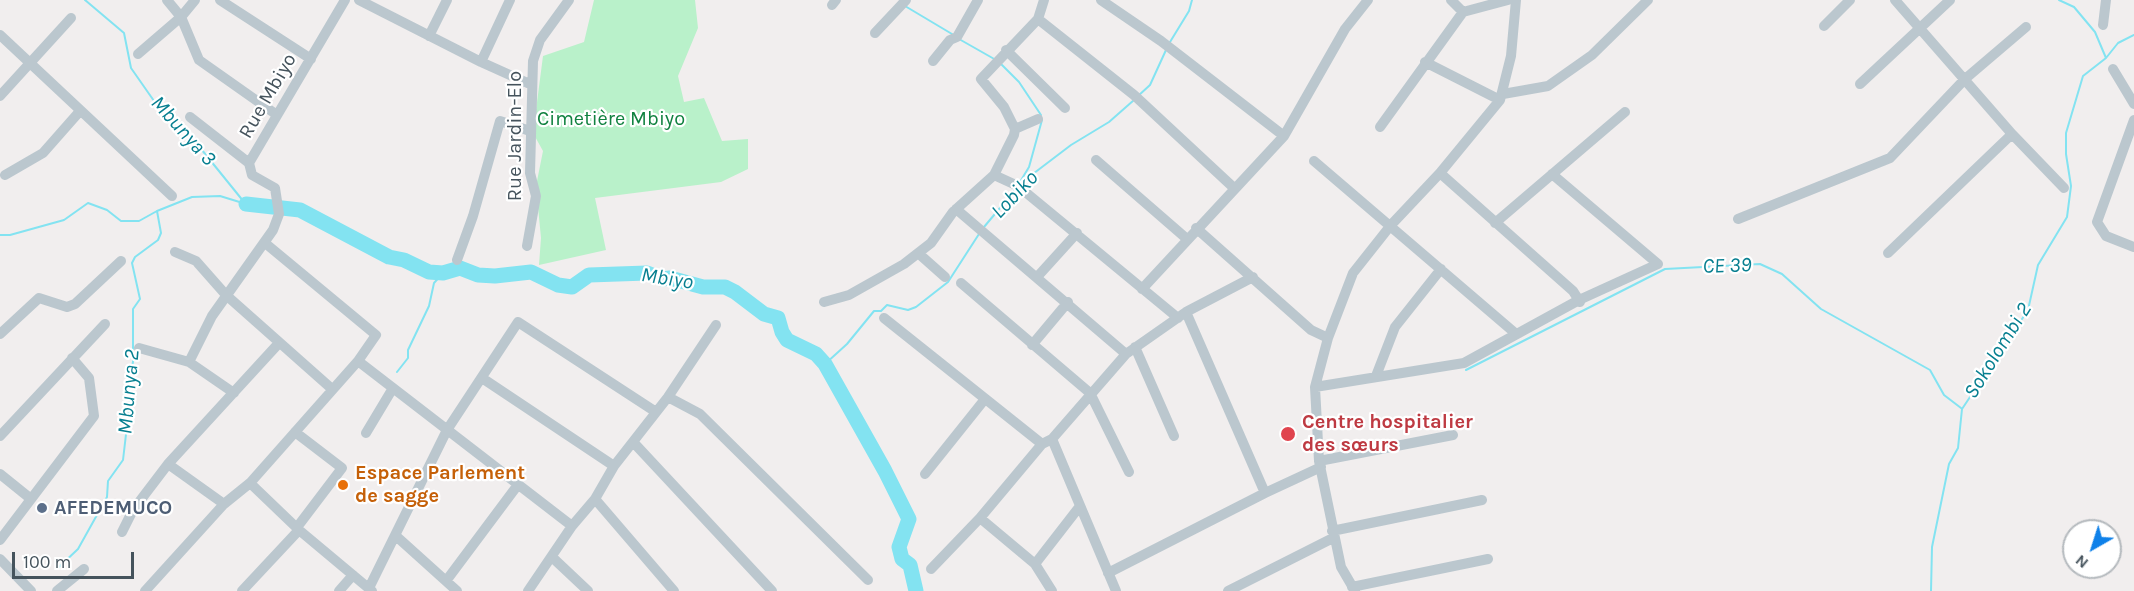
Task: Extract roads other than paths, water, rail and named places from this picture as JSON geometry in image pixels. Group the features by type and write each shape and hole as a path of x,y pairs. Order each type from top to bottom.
{"street":[{"path":"167,0 182,17 199,60 277,115"},
{"path":"138,54 182,17 195,0"},
{"path":"220,0 310,59"},
{"name":"Rue Mbiyo","path":"265,243 279,209 274,188 252,175 249,163 345,0"},
{"path":"359,0 379,5 429,36 532,85"},
{"path":"429,36 447,0"},
{"path":"481,62 510,0"},
{"name":"Rue Jardin-Elo","path":"527,246 536,196 530,173 534,61 540,40 569,0"},
{"path":"875,33 906,0"},
{"path":"933,61 950,40 957,37 978,0"},
{"path":"824,302 849,295 918,253 931,243 956,209 994,175 1015,129 1004,106 981,81 1006,51 1038,19 1044,0"},
{"path":"1101,0 1161,41 1284,136"},
{"path":"1142,289 1196,228 1284,136 1345,29 1368,0"},
{"path":"1451,0 1463,12"},
{"path":"1380,127 1463,12 1508,0"},
{"path":"1488,559 1353,589 1341,567 1333,534 1320,464 1315,387 1328,338 1353,273 1391,225 1440,174 1501,97 1511,56 1516,0"},
{"path":"1425,62 1501,97 1548,87 1592,55 1648,0"},
{"path":"1824,26 1850,0"},
{"path":"1895,0 2012,134 2064,188"},
{"path":"1860,84 1950,0"},
{"path":"2103,25 2106,0"},
{"path":"0,96 71,18"},
{"path":"1038,19 1138,99 1234,188"},
{"path":"1738,219 1890,158 1965,80 2026,27"},
{"path":"0,35 172,196"},
{"path":"1006,51 1065,108"},
{"path":"2114,69 2134,104"},
{"path":"5,175 43,153 80,111"},
{"path":"1495,223 1624,112"},
{"path":"190,117 249,163"},
{"path":"1015,129 1038,119"},
{"path":"2134,120 2097,222 2106,236 2134,247"},
{"path":"457,260 473,216 500,121 530,131"},
{"path":"1888,253 2012,134"},
{"path":"1096,160 1187,239"},
{"path":"1314,161 1515,333"},
{"path":"1440,174 1573,291 1579,301"},
{"path":"1315,387 1464,363 1515,333 1658,264 1552,174"},
{"path":"994,175 1018,186 1142,289 1182,315 1265,493"},
{"path":"956,209 1068,302 1131,350 1174,436"},
{"path":"1196,228 1311,330 1328,338"},
{"path":"1038,276 1077,233"},
{"path":"145,591 224,504 250,483 358,361 376,335 265,243 212,316 189,362"},
{"path":"175,252 196,261 226,295 332,389"},
{"path":"918,253 945,277"},
{"path":"0,334 39,298 67,306 75,304 122,261"},
{"path":"1376,376 1395,327 1441,268"},
{"path":"931,569 1131,350 1182,315 1253,277"},
{"path":"961,283 1090,393 1129,472"},
{"path":"1032,345 1068,302"},
{"path":"884,318 985,399 1047,441 1080,506 1116,591"},
{"path":"250,483 370,590 447,430 518,322 657,412"},
{"path":"0,436 105,324"},
{"path":"528,591 553,558 572,526 595,499 614,466 668,397 716,325"},
{"path":"122,532 133,510 168,464 279,343"},
{"path":"139,348 189,362 234,393"},
{"path":"0,540 94,416 89,378 72,358"},
{"path":"358,361 517,486 572,526"},
{"path":"482,378 614,466"},
{"path":"366,433 393,388"},
{"path":"668,397 699,414 868,580"},
{"path":"925,474 985,399"},
{"path":"242,591 298,528 342,468 294,432"},
{"path":"1108,573 1320,464 1453,435"},
{"path":"634,443 772,591"},
{"path":"168,464 224,504"},
{"path":"0,474 31,499"},
{"path":"446,581 517,486"},
{"path":"595,499 674,591"},
{"path":"1228,591 1333,534 1482,500"},
{"path":"1035,564 1080,506"},
{"path":"980,518 1035,564 1053,591"},
{"path":"396,536 457,591"},
{"path":"553,558 588,591"},
{"path":"0,559 31,591"},
{"path":"57,591 84,569"},
{"path":"339,591 353,575"}],"waterway":[{"name":"Mbunya 3","path":"85,0 124,33 131,68 168,121 189,134 244,202"},
{"name":"Lobiko","path":"1170,42 1189,11 1192,0"},
{"path":"2059,0 2074,7 2095,32 2106,58"},
{"path":"905,6 952,34"},
{"name":"Sokolombi 2","path":"1931,591 1932,547 1949,464 1958,448 1962,409 2028,310 2038,265 2067,217 2071,186 2066,154 2066,133 2083,76 2106,58 2118,43 2134,35"},
{"path":"959,39 996,60"},
{"name":"Lobiko","path":"1138,96 1150,85 1166,50"},
{"path":"1000,63 1019,82 1041,115"},
{"name":"Lobiko","path":"1021,183 1071,145 1109,122 1134,100"},
{"path":"1020,182 1029,167 1042,120"},
{"name":"Lobiko","path":"984,227 1015,190"},
{"name":"Mbunya 2","path":"59,567 78,549 107,497 108,481 123,460 130,400 128,382 133,362 133,309 140,299 132,263 135,257 158,240 161,233 157,211 192,197 220,196 246,204"},
{"name":"Mbunya 2","path":"0,235 10,235 64,220 88,203 107,210 121,221 139,221 157,211"},
{"name":"Mbiyo","path":"246,204 300,210 389,257 404,260 429,272 443,273 460,268 478,275 495,276 531,272 558,285 572,287 589,275 647,273 662,279 670,278 703,287 725,287 735,292 764,314 778,318 787,340 816,354 825,364 909,519 899,547 902,559 910,565 916,591"},
{"name":"Lobiko","path":"825,364 847,344 874,311 881,311 887,305 908,310 916,307 948,282 979,234"},
{"name":"CE 39","path":"1466,370 1665,269 1760,264 1782,274 1821,309 1930,370 1944,395 1961,408"},
{"path":"397,372 408,358 408,350 429,306 434,283 443,273"}],"place":[{"name":"Centre hospitalier des sœurs","path":"1288,434"},
{"name":"Espace Parlement de sagge","path":"343,485"},
{"name":"AFEDEMUCO","path":"42,508"}],"park label":[{"name":"Cimetière Mbiyo","path":"611,119"}]}
